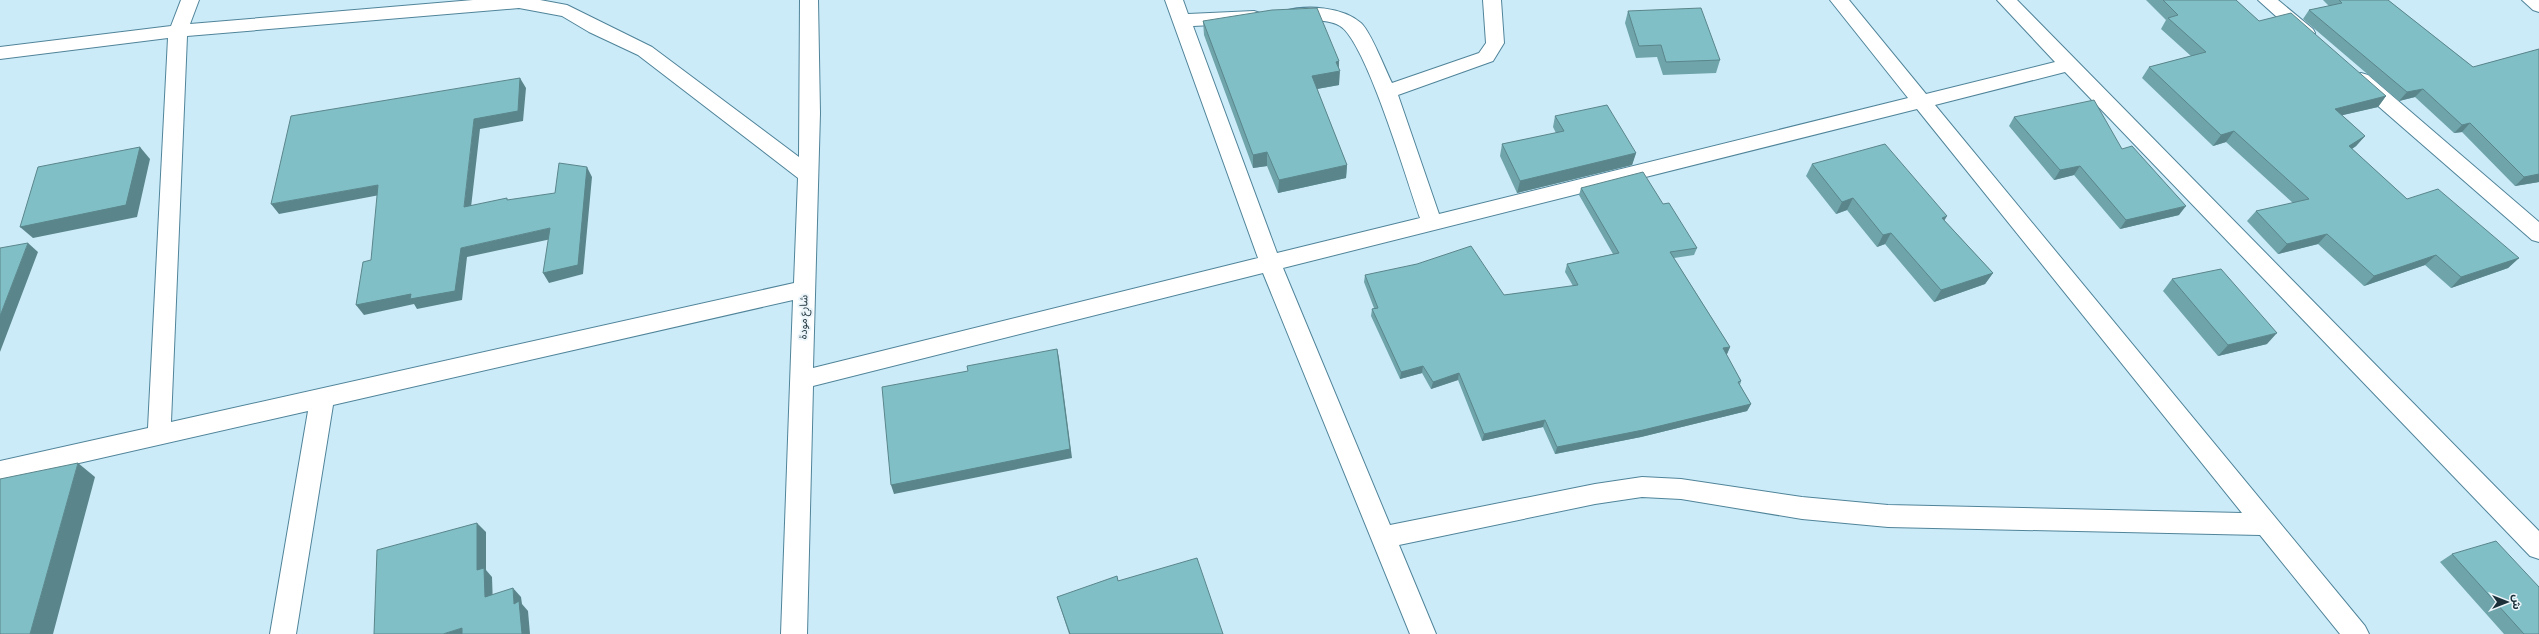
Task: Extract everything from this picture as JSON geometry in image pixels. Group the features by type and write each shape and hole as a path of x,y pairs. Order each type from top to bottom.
{"street":[{"path":"159,435 178,31 190,0"},
{"name":"شارع مودة","path":"794,634 808,175 809,0"},
{"path":"1174,0 1270,263 1423,634"},
{"path":"1387,92 1486,57 1495,43 1492,0"},
{"path":"1839,0 2356,634"},
{"path":"2006,0 2539,548"},
{"path":"2267,0 2320,45"},
{"path":"2531,0 2539,6"},
{"path":"0,53 178,31 519,1 567,12 596,28 645,51 808,175"},
{"path":"1182,20 1318,14 1336,16 1346,20 1355,28 1387,92 1432,222"},
{"path":"802,380 1432,222 2068,65"},
{"path":"2349,70 2539,234"},
{"path":"0,471 804,289"},
{"path":"283,634 322,398"},
{"path":"1383,537 1595,494 1642,487 1681,489 1802,508 1888,516 2266,524"}],"building":[{"path":"2163,0 2236,0 2259,21 2291,13 2386,96 2335,109 2365,136 2349,146 2407,199 2438,189 2519,258 2461,277 2436,255 2374,276 2327,234 2287,244 2256,211 2309,199 2234,131 2221,135 2149,67 2206,52 2168,18 2178,15"},
{"path":"2339,0 2388,0 2473,67 2539,49 2539,174 2524,177 2470,123 2462,125 2423,89 2407,92 2309,10 2342,3"},
{"path":"1317,8 1339,61 1336,62 1340,71 1312,76 1347,165 1279,180 1267,152 1253,155 1203,21 1272,10"},
{"path":"1701,8 1720,60 1666,62 1661,45 1639,46 1628,11"},
{"path":"520,78 518,111 474,119 464,207 507,198 507,200 555,193 559,163 587,167 578,265 543,273 550,228 461,248 455,291 410,299 411,294 356,305 363,262 371,260 378,185 271,204 291,116"},
{"path":"2094,100 2122,149 2132,146 2186,206 2126,220 2080,166 2060,170 2014,117"},
{"path":"1607,105 1636,153 1520,181 1502,144 1564,131 1555,116"},
{"path":"1885,144 1947,216 1942,218 1993,273 1941,290 1891,233 1883,235 1853,198 1842,202 1812,164"},
{"path":"140,147 126,205 20,227 38,167"},
{"path":"1643,172 1663,204 1669,203 1697,248 1670,252 1730,347 1723,348 1741,381 1738,382 1751,404 1643,430 1557,447 1545,420 1484,434 1459,373 1433,382 1423,366 1401,372 1372,309 1378,308 1365,275 1417,264 1471,246 1504,295 1578,285 1567,264 1619,253 1581,188"},
{"path":"28,243 0,316 0,248"},
{"path":"2221,269 2277,333 2228,345 2172,279"},
{"path":"1057,349 1070,449 891,485 882,387 968,371 967,366"},
{"path":"78,463 30,634 0,634 0,479"},
{"path":"477,523 477,570 484,568 485,597 513,588 514,604 519,601 522,634 462,634 462,628 443,634 374,634 377,550"},
{"path":"2496,541 2539,587 2539,634 2524,634 2452,554"},
{"path":"1197,558 1223,634 1070,634 1057,597 1117,576 1118,581"}]}
